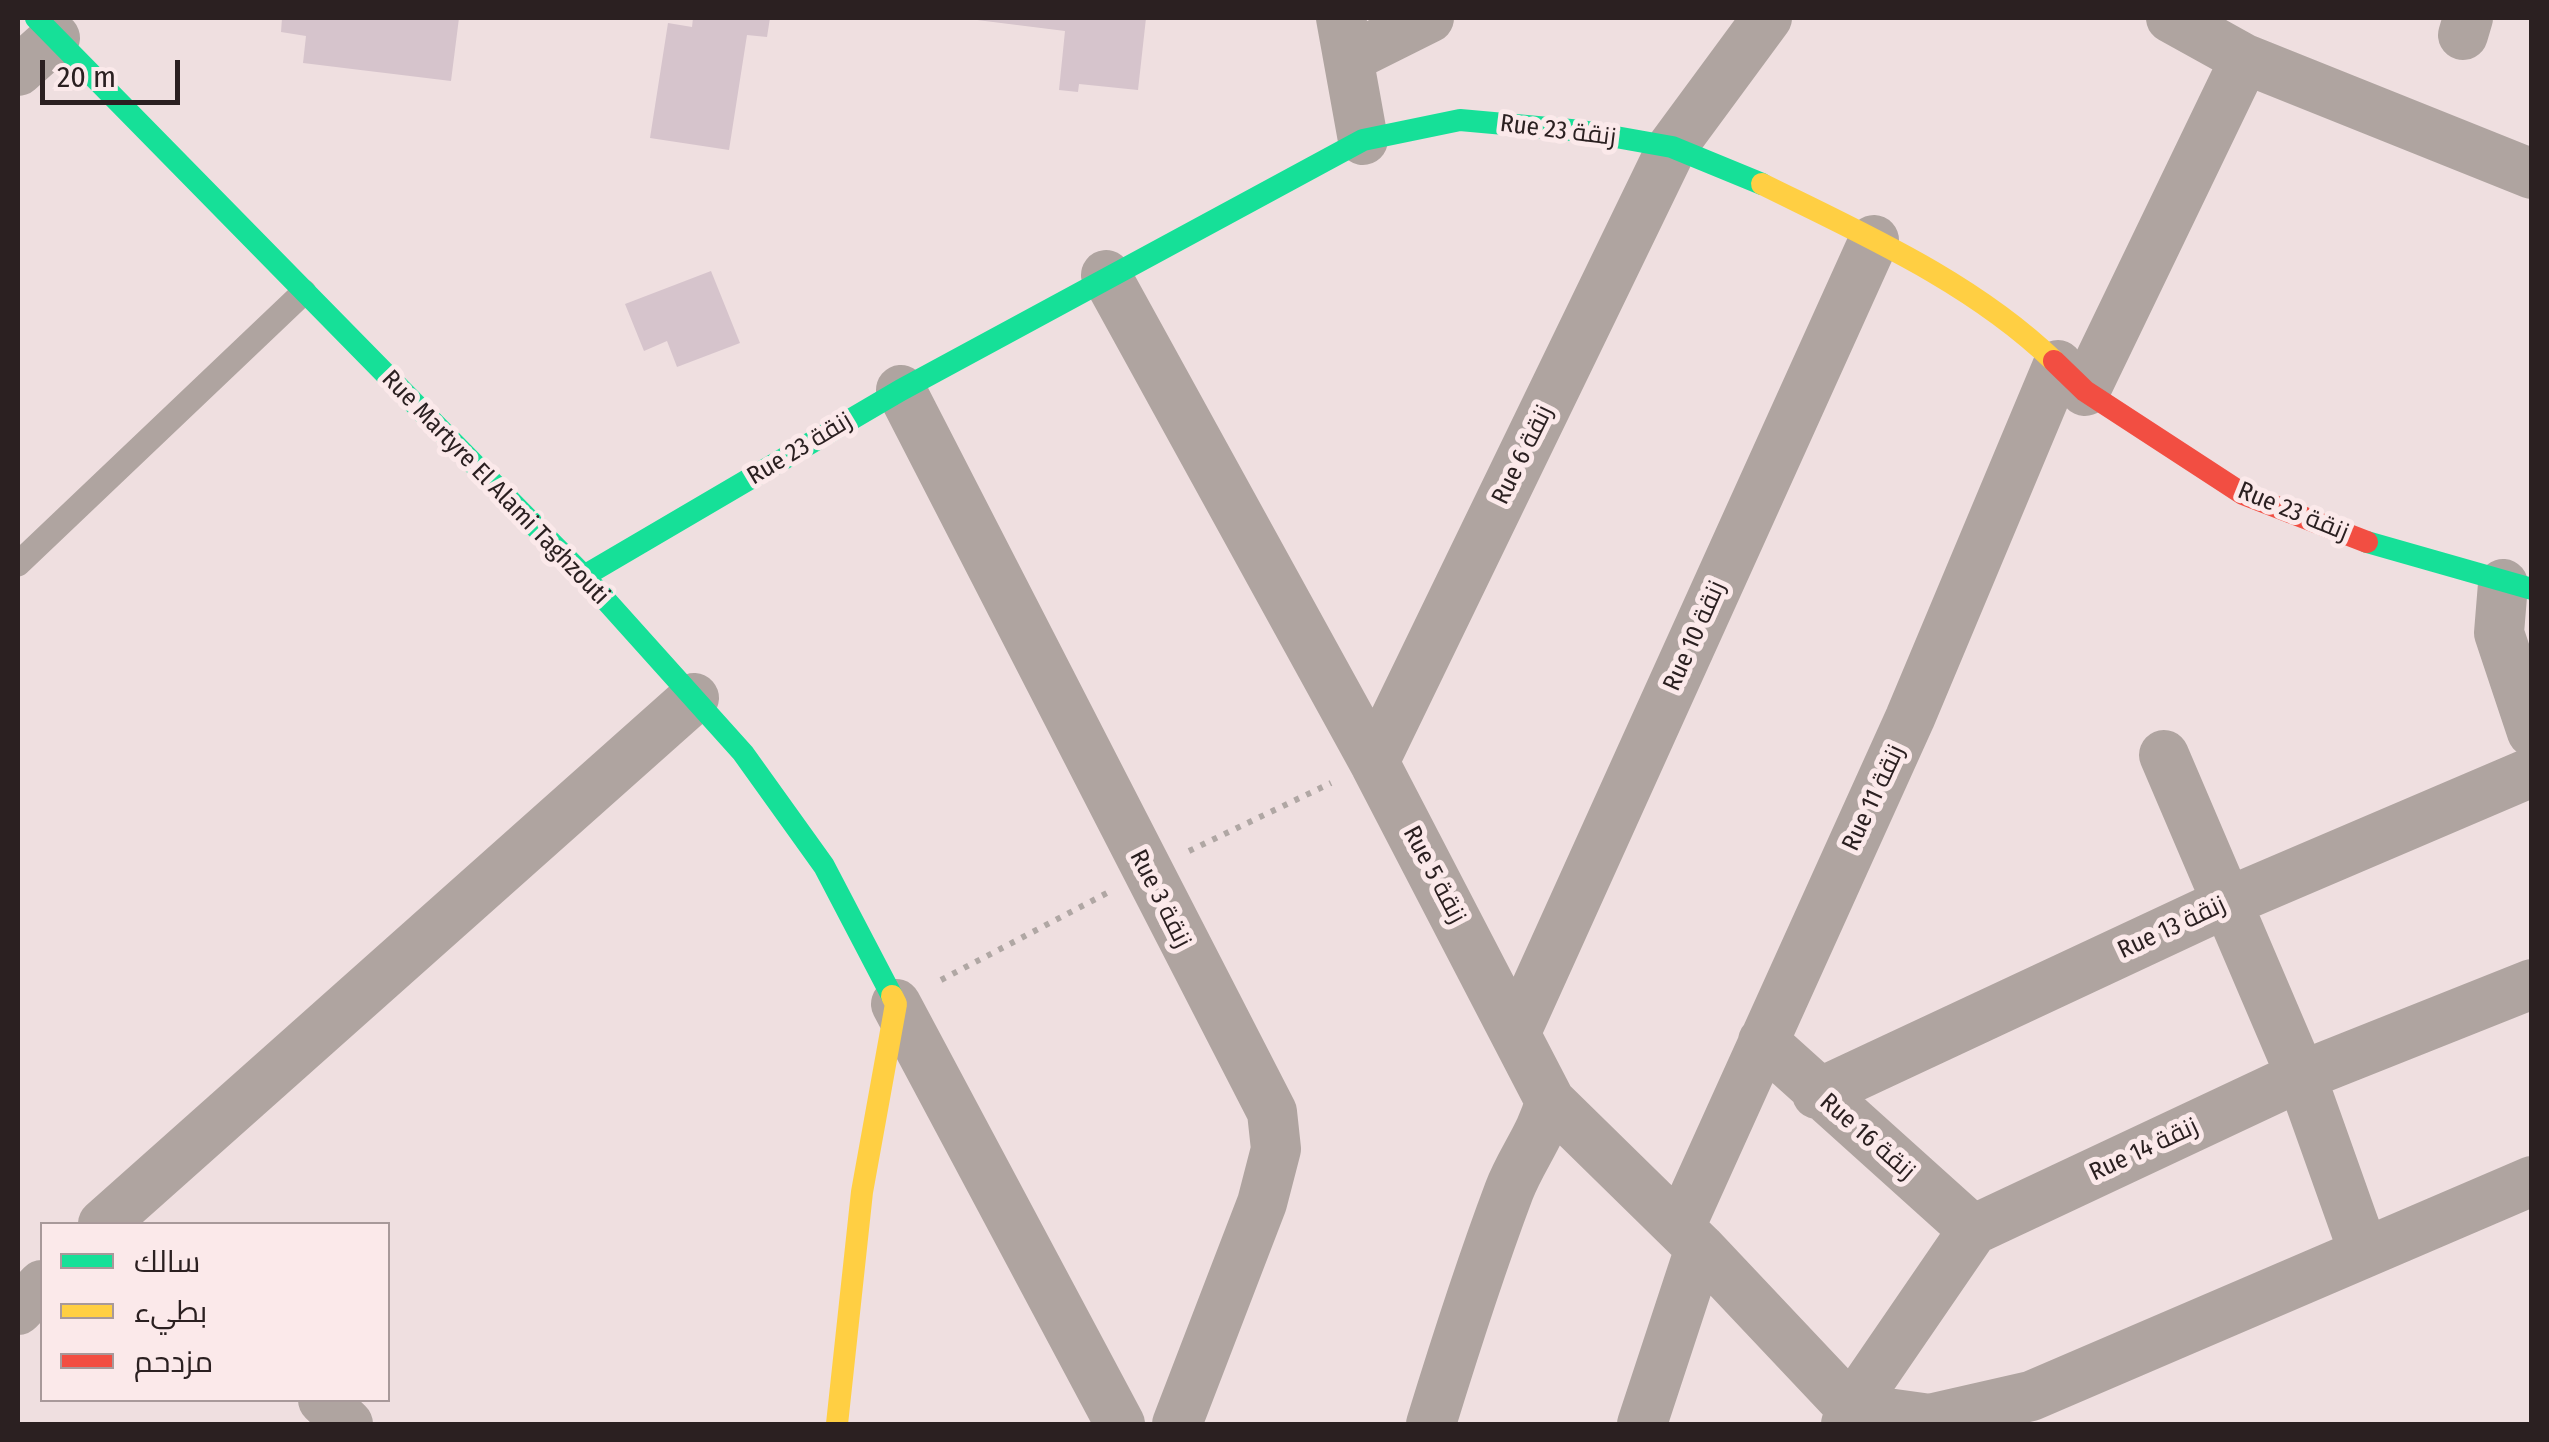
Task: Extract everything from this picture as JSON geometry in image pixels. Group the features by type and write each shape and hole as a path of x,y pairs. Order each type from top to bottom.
{"street":[{"path":"1363,140 1345,38 1429,18"},
{"name":"Rue 6 زنقة","path":"1374,762 1672,147 1767,18"},
{"path":"2171,18 2245,59 2532,174"},
{"path":"18,71 45,28"},
{"name":"Rue Martyre El Alami Taghzouti","path":"45,28 584,576 743,753 824,866 896,1004"},
{"name":"Rue 11 زنقة","path":"1642,1424 1690,1238 1763,1041 1910,718 2072,378 2245,59"},
{"name":"Rue 23 زنقة","path":"584,576 1106,275 1363,140 1460,120 1582,131 1672,147 1760,183 1874,240 1992,309 2072,378 2243,494 2390,550 2517,587"},
{"name":"Rue 10 زنقة","path":"1516,1032 1874,240"},
{"name":"Rue 5 زنقة","path":"1106,275 1374,762 1550,1101 1690,1238 1848,1416"},
{"name":"Rue 3 زنقة","path":"901,390 1272,1112 1276,1149 1262,1203 1177,1424"},
{"path":"2517,587 2499,633 2532,732"},
{"path":"126,1217 694,698"},
{"path":"2164,754 2230,900 2302,1076 2364,1253"},
{"name":"Rue 13 زنقة","path":"1818,1094 2230,900 2532,772"},
{"name":"Rue 14 زنقة","path":"1973,1230 2302,1076 2532,984"},
{"path":"837,1424 862,1192 896,1004"},
{"path":"896,1004 1120,1424"},
{"name":"Rue 16 زنقة","path":"1763,1041 1973,1230"},
{"path":"1431,1424 1476,1276 1514,1179 1545,1125 1550,1101"},
{"path":"1848,1416 1930,1419 2032,1396 2532,1181"},
{"path":"1848,1416 1973,1230"},
{"path":"18,1310 40,1287"},
{"path":"325,1402 348,1424"}],"lane":[{"path":"18,564 304,292"}],"building":[{"path":"282,18 459,18 451,81 303,63 306,36 281,32"},
{"path":"693,18 770,18 767,37 747,35 729,150 650,138 668,23 692,27"},
{"path":"961,18 1146,18 1138,90 1079,84 1078,92 1059,90 1065,31"},
{"path":"711,271 740,343 677,367 667,341 644,351 625,304"}],"traffic: fast":[{"path":"36,18 584,576 743,753 824,866 892,996"},
{"path":"584,576 901,390 1363,140 1460,120 1582,131 1672,147 1762,184"},
{"path":"2367,542 2532,589"}],"traffic: slow":[{"path":"1762,184 1952,283 2054,361"},
{"path":"837,1424 862,1192 896,1004 892,996"}],"traffic: jam":[{"path":"2054,361 2085,391 2243,494 2367,542"}]}
